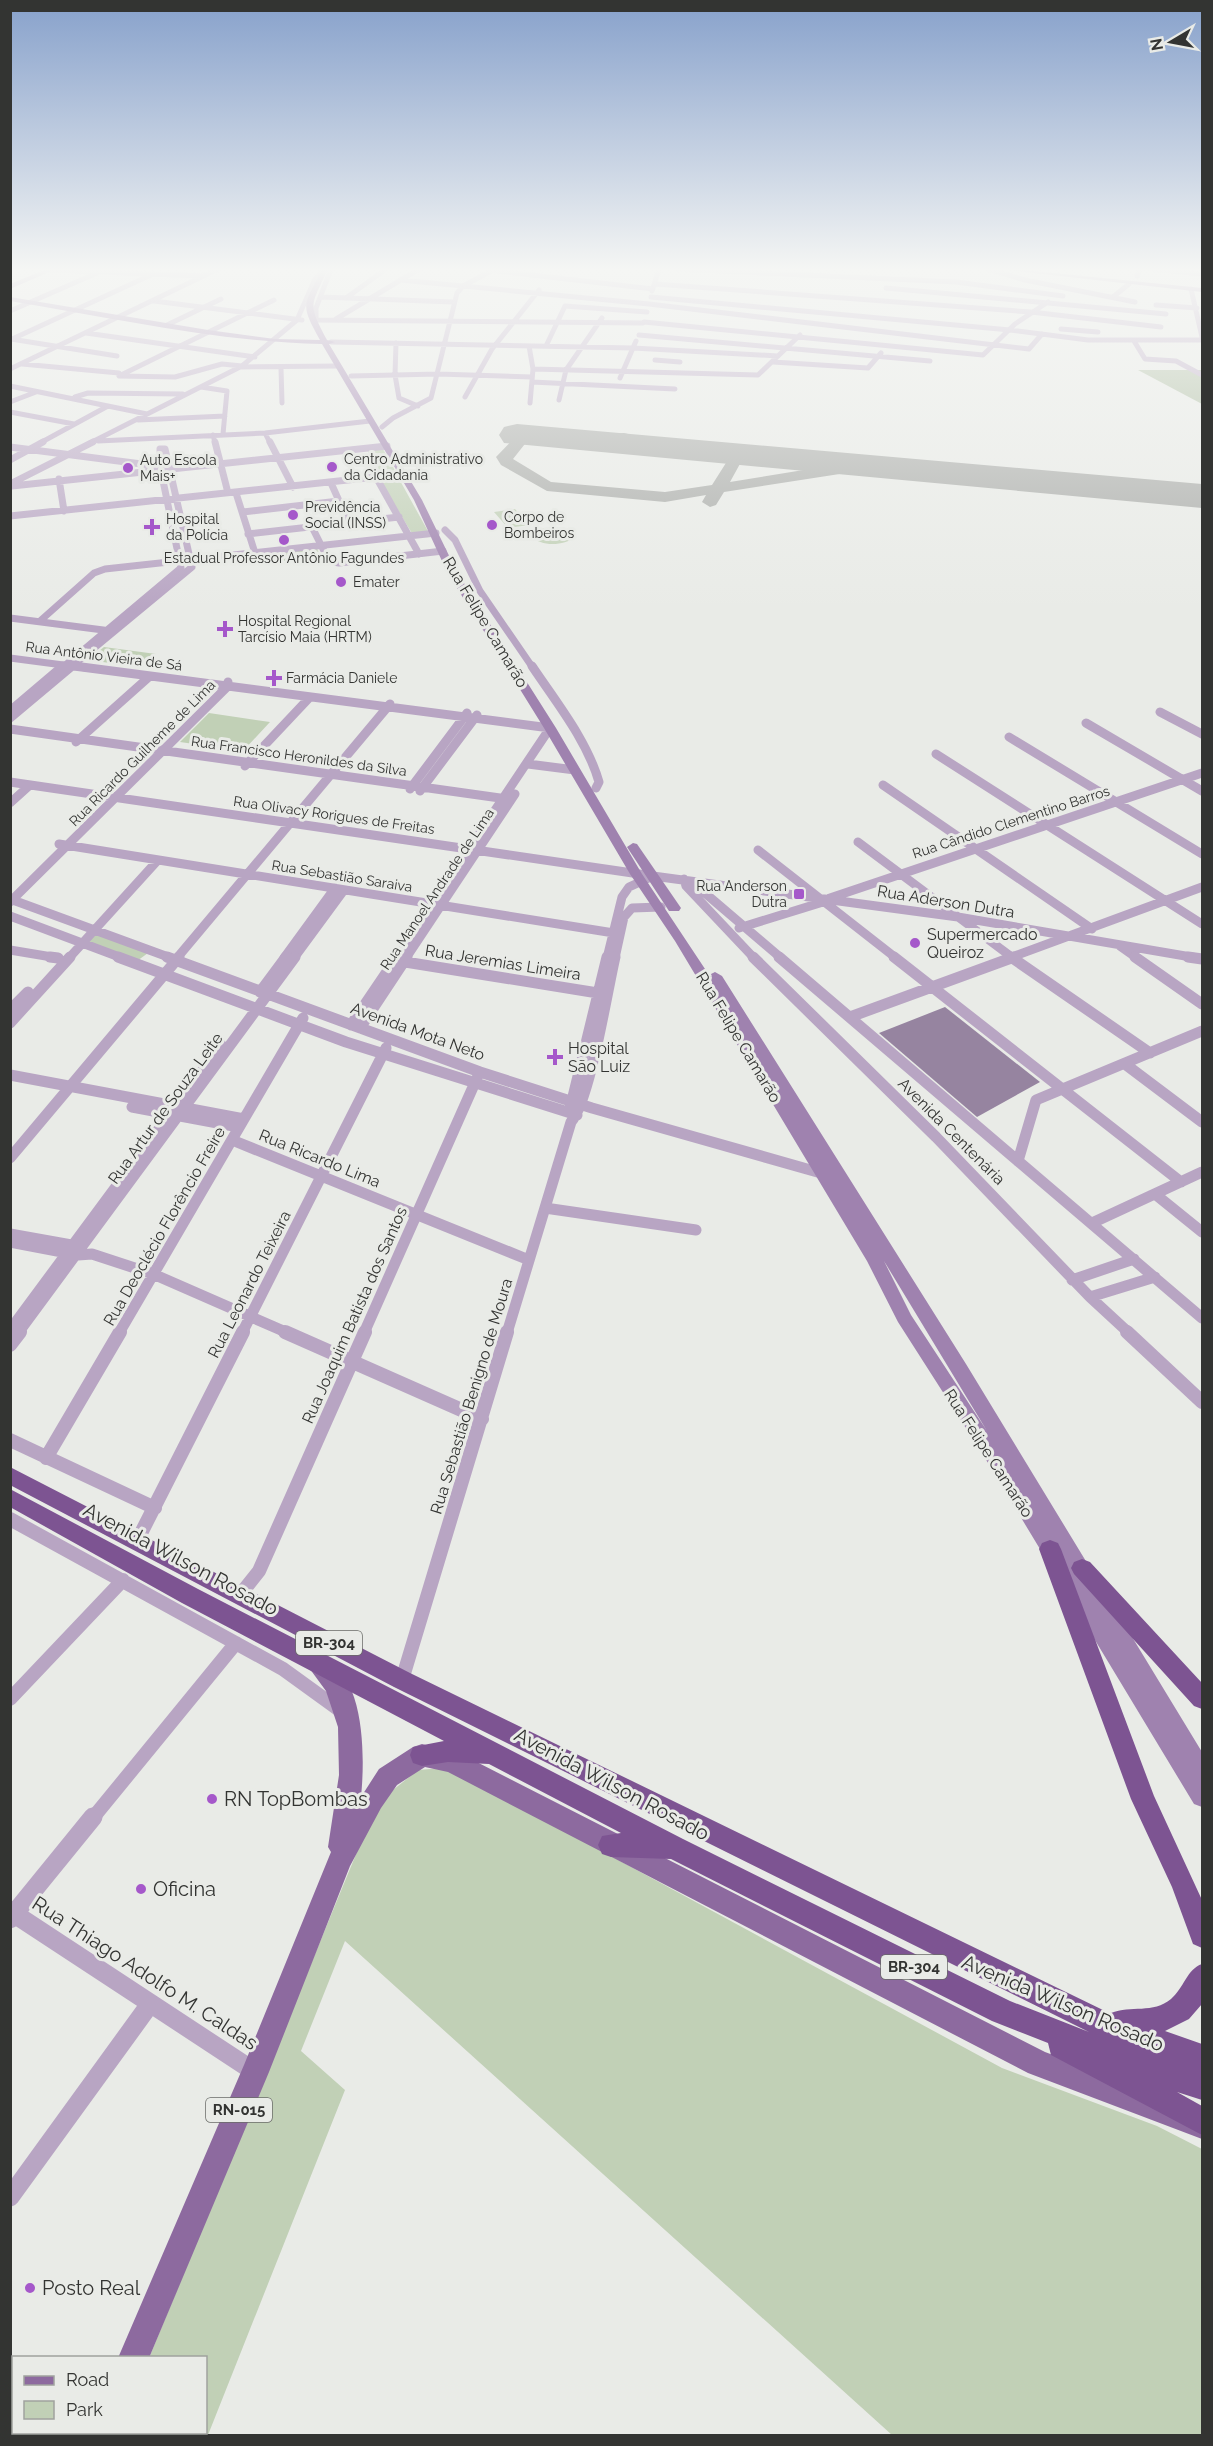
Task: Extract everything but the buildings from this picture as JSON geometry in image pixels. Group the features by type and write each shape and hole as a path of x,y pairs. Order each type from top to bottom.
{"highway":[{"name":"Avenida Wilson Rosado","path":"10,1475 136,1543 402,1680 1100,2024 1203,2058"},
{"name":"Avenida Wilson Rosado","path":"10,1497 190,1596 674,1848 1002,2011 1147,2069 1203,2086"},
{"path":"10,1511 47,1516"},
{"path":"1050,1549 1143,1799 1184,1884 1203,1935"},
{"path":"1082,1568 1203,1699"},
{"path":"422,1755 448,1751 497,1754"},
{"path":"611,1845 674,1848"},
{"path":"1100,2024 1136,2025 1166,2018 1195,1996 1203,1977"},
{"path":"1002,2011 1203,2123"}],"main road":[{"name":"Rua Felipe Camarão","path":"352,384 353,392 358,392 382,423 419,494 596,788 661,907 875,1260 904,1318 1203,1797"},
{"name":"Rua Felipe Camarão","path":"352,384 370,421 419,494"},
{"name":"Rua Felipe Camarão","path":"443,533 443,551 452,572 575,770 774,1073 960,1369 1203,1771"},
{"path":"443,551 452,551 458,561"},
{"path":"546,722 554,717 567,739"},
{"path":"756,1067 767,1077 774,1076 774,1073"},
{"path":"785,1113 784,1108 791,1107 804,1120"},
{"path":"904,1318 946,1380 951,1383 960,1382 960,1369"},
{"path":"312,1659 330,1675 339,1690 349,1719 350,1777 340,1860"},
{"path":"340,1860 372,1800 388,1777 422,1755 452,1761 611,1845 1038,2063 1203,2123"},
{"name":"RN-015","path":"134,2356 255,2072 340,1860"}],"street":[{"path":"10,485 208,383"},
{"path":"281,383 282,403"},
{"path":"352,384 356,383"},
{"path":"396,383 399,398 417,406"},
{"path":"382,423 433,396 436,383"},
{"path":"465,397 473,383"},
{"path":"530,403 532,383"},
{"path":"556,383 675,388"},
{"path":"559,400 562,384"},
{"path":"10,386 147,414"},
{"path":"201,387 227,390 223,434"},
{"path":"10,402 36,392"},
{"path":"71,399 88,393 185,394"},
{"path":"10,460 108,406"},
{"path":"10,412 74,424"},
{"path":"134,420 225,416"},
{"path":"93,441 265,432 370,421"},
{"path":"265,432 292,484"},
{"path":"213,435 243,512 255,553"},
{"path":"10,485 386,445"},
{"path":"10,447 163,468"},
{"path":"163,468 176,497 192,563"},
{"path":"163,468 166,498 182,563"},
{"path":"10,511 64,508 292,484 331,483 404,474"},
{"path":"376,477 419,554"},
{"path":"60,480 64,508"},
{"path":"331,483 349,523"},
{"path":"243,512 339,501"},
{"path":"10,516 64,508"},
{"path":"248,534 399,517"},
{"path":"312,527 329,561 339,563 443,551"},
{"path":"40,621 94,573 105,569 192,563 255,553 443,533"},
{"name":"Rua Felipe Camarão","path":"443,533 455,540 468,570 485,599 563,712 596,768 599,782 596,788"},
{"path":"147,601 182,563"},
{"path":"10,711 71,664 192,563"},
{"path":"10,618 111,631"},
{"name":"Rua Antônio Vieira de Sá","path":"10,656 305,696 389,705"},
{"path":"10,718 71,664"},
{"name":"Rua Antônio Vieira de Sá","path":"71,664 146,676 471,716 546,722"},
{"path":"73,740 146,676"},
{"name":"Rua Ricardo Guilheme de Lima","path":"11,898 225,685"},
{"path":"242,764 305,696"},
{"path":"10,1158 389,705"},
{"path":"1160,712 1203,734"},
{"path":"410,788 471,716"},
{"path":"422,789 471,716"},
{"name":"Rua Antônio Vieira de Sá","path":"471,716 546,722"},
{"name":"Rua Manoel Andrade de Lima","path":"356,1027 505,801 532,764 546,722"},
{"path":"1086,723 1203,791"},
{"name":"Rua Francisco Heronildes da Silva","path":"10,729 73,740 505,801"},
{"name":"Rua Francisco Heronildes da Silva","path":"10,734 73,740"},
{"path":"1009,737 1203,854"},
{"path":"936,754 1203,924"},
{"path":"429,763 440,764"},
{"path":"532,764 575,770"},
{"name":"Rua Cândido Clementino Barros","path":"729,932 1203,773"},
{"name":"Rua Olivacy Rorigues de Freitas","path":"10,782 645,876 684,879"},
{"path":"10,793 26,784"},
{"path":"10,803 26,784"},
{"path":"883,785 1092,929"},
{"name":"Rua Sebastião Saraiva","path":"66,842 154,859 250,872"},
{"name":"Rua Sebastião Saraiva","path":"66,842 617,930"},
{"path":"858,842 1013,958 1150,1053"},
{"path":"758,850 1181,1182"},
{"path":"10,1023 78,942 154,859"},
{"name":"Rua Sebastião Benigno de Moura","path":"402,1680 574,1112 625,891 645,876"},
{"name":"Rua Aderson Dutra","path":"684,879 958,917 1203,959"},
{"name":"Avenida Centenária","path":"684,879 800,974 1203,1318"},
{"name":"Avenida Centenária","path":"684,879 686,886 776,981 936,1137 1072,1280 1203,1402"},
{"name":"Rua Sebastião Saraiva","path":"320,883 340,889 439,902"},
{"path":"850,1017 934,988 1203,887"},
{"name":"Rua Artur de Souza Leite","path":"10,1345 177,1111 340,889"},
{"name":"Avenida Mota Neto","path":"11,898 390,1039 477,1078 574,1112 821,1173"},
{"name":"Rua Sebastião Benigno de Moura","path":"617,930 632,908 661,907"},
{"name":"Avenida Mota Neto","path":"10,916 299,1025 383,1054 477,1078"},
{"path":"10,1010 58,958 78,942"},
{"path":"1116,944 1203,1004"},
{"path":"10,950 58,958"},
{"name":"Rua Jeremias Limeira","path":"402,957 603,990"},
{"path":"776,981 800,974"},
{"name":"Rua Deoclécio Florêncio Freire","path":"46,1458 308,1009"},
{"path":"1018,1161 1036,1100 1203,1030"},
{"name":"Rua Leonardo Teixeira","path":"136,1543 390,1039"},
{"path":"1125,1064 1203,1122"},
{"name":"Rua Ricardo Lima","path":"10,1075 68,1090 241,1123"},
{"name":"Rua Joaquim Batista dos Santos","path":"239,1596 259,1571 477,1078"},
{"name":"Rua Ricardo Lima","path":"10,1083 68,1090"},
{"name":"Rua Ricardo Lima","path":"232,1140 529,1260"},
{"path":"1092,1223 1203,1172"},
{"path":"1155,1194 1203,1232"},
{"path":"545,1208 696,1230"},
{"path":"10,1234 78,1251 153,1274 482,1419"},
{"path":"10,1242 78,1251"},
{"name":"Rua Artur de Souza Leite","path":"10,1330 78,1251"},
{"path":"1072,1280 1134,1259"},
{"path":"1090,1298 1155,1277"},
{"path":"10,1440 155,1508"},
{"path":"10,1519 283,1669 349,1719"},
{"path":"10,1699 123,1580"},
{"path":"12,1915 236,1643"},
{"name":"Rua Thiago Adolfo M. Caldas","path":"12,1915 255,2072"},
{"path":"10,2197 150,2004"}],"green space":[{"path":"1163,383 1202,383 1202,404"},
{"path":"383,449 397,474 382,475 367,450"},
{"path":"398,477 429,533 413,535 379,479"},
{"path":"515,509 529,525 508,528 494,512"},
{"path":"554,527 570,530 575,537 559,544 546,544 531,536 538,529"},
{"path":"317,548 323,564 270,560 267,554"},
{"path":"104,647 156,654 140,667 88,660"},
{"path":"209,713 270,722 243,751 180,742"},
{"path":"98,932 148,953 137,961 88,942"},
{"path":"443,1768 480,1785 1002,2068 1157,2126 1202,2149 1202,2435 892,2435 345,1941 301,2051 345,2090 208,2435 155,2435 207,2434 207,2356 150,2356 373,1813 393,1790 418,1770"}],"shaded area":[{"path":"945,1007 1040,1082 977,1117 879,1033"}],"taxiway":[{"path":"525,435 504,457 506,462 547,486 665,497 718,489"},
{"path":"597,442 624,437 667,448"},
{"path":"718,489 736,458 750,456"},
{"path":"718,489 859,466"},
{"path":"710,502 718,489"}],"runway":[{"path":"517,435 1202,496"}],"place":[{"name":"Centro Administrativo da Cidadania","path":"332,467"},
{"name":"Auto Escola Mais+","path":"128,468"},
{"name":"Previdência Social (INSS)","path":"293,515"},
{"name":"Corpo de Bombeiros","path":"492,525"},
{"name":"Hospital da Polícia","path":"152,527"},
{"name":"Estadual Professor Antônio Fagundes","path":"284,540"},
{"name":"Emater","path":"341,582"},
{"name":"Hospital Regional Tarcísio Maia (HRTM)","path":"225,629"},
{"name":"Farmácia Daniele","path":"274,678"},
{"name":"Rua Anderson Dutra","path":"799,894"},
{"name":"Supermercado Queiroz","path":"915,943"},
{"name":"Hospital São Luiz","path":"555,1057"},
{"name":"RN TopBombas","path":"212,1799"},
{"name":"Oficina","path":"141,1889"},
{"name":"Posto Real","path":"30,2288"}]}
